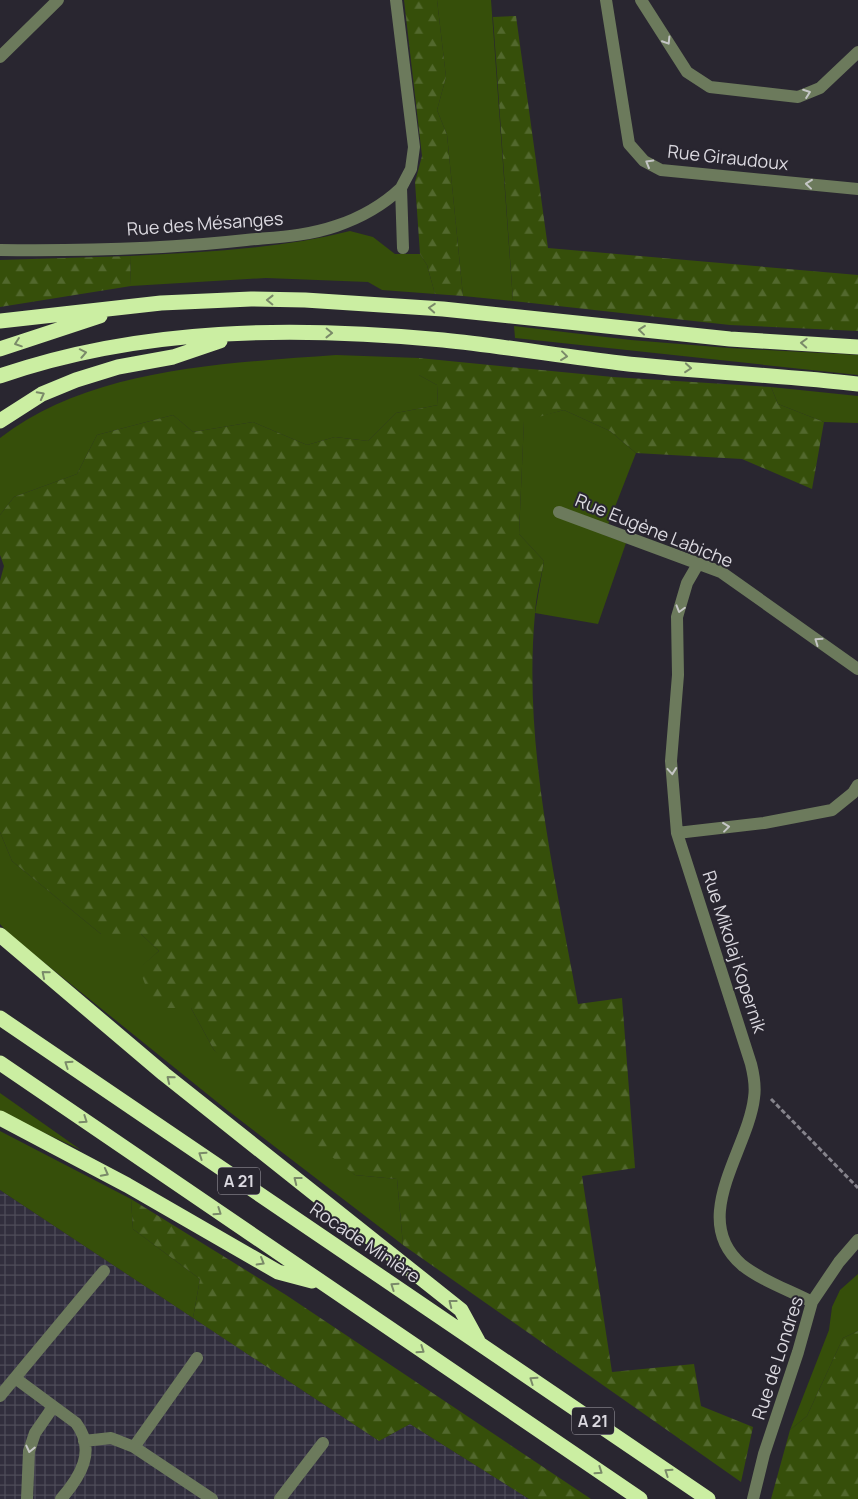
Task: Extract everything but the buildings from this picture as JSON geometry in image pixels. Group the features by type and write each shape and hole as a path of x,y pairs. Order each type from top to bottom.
{"highway":[{"path":"0,321 130,306 251,299 305,300 480,313 730,339 858,347"},
{"path":"0,349 130,306"},
{"path":"0,421 42,394 76,380 118,367 173,356 246,332"},
{"path":"0,376 63,357 141,342 246,332 345,333 480,345 622,363 858,384"},
{"path":"0,935 164,1074 461,1310 478,1343"},
{"name":"Rocade Minière","path":"0,1018 708,1499"},
{"name":"A 21","path":"0,1063 640,1499"},
{"path":"0,1118 127,1185 278,1272 323,1284"}],"street":[{"path":"0,57 58,0"},
{"path":"396,0 414,147 411,169 401,188 403,248"},
{"name":"Rue Giraudoux","path":"606,0 629,144 644,161 661,170 858,189"},
{"path":"641,0 687,72 710,87 798,96 820,88 858,52"},
{"name":"Rue des Mésanges","path":"0,250 62,251 196,246 309,233 358,218 388,200 401,188"},
{"name":"Rue Eugène Labiche","path":"559,512 721,572 858,669"},
{"name":"Rue Mikolaj Kopernik","path":"698,564 687,583 677,617 678,675 671,761 677,833 751,1064 755,1082 754,1099 748,1122 721,1196 719,1214 722,1232 729,1249 740,1263 755,1274 812,1302"},
{"path":"677,833 764,823 832,810 853,793 858,785"},
{"name":"Rue de Londres","path":"753,1499 764,1454 798,1352 812,1302 858,1240"},
{"path":"0,1396 104,1271"},
{"path":"134,1447 197,1358"},
{"path":"16,1378 76,1423 82,1430 84,1441 83,1469 76,1482 61,1499"},
{"path":"27,1499 29,1451 35,1433 53,1407"},
{"path":"84,1441 111,1438 134,1447 212,1499"},
{"path":"280,1499 323,1443"}],"path":[{"path":"755,1082 858,1188"}],"shaded area":[{"path":"0,1190 379,1441 410,1424 529,1499 0,1499"}],"green space":[{"path":"404,0 437,0 446,77 437,110 447,135 463,296 435,294 427,265 420,254 415,182 422,156"},
{"path":"437,0 491,0 513,301 463,296 447,135 437,110 446,77"},
{"path":"516,16 548,248 858,275 858,331 730,325 513,301 493,17"},
{"path":"350,231 373,237 395,254 420,254 427,265 435,294 382,290 368,282 266,278 131,286 130,256 269,246"},
{"path":"130,256 131,286 0,307 0,260"},
{"path":"514,326 631,340 729,348 858,355 858,375 515,338"},
{"path":"336,355 419,358 419,375 437,385 438,405 396,413 368,441 335,437 307,445 253,422 193,432 173,415 97,435 77,474 14,497 0,515 0,438 36,415 75,397 117,383 160,373 205,366"},
{"path":"419,358 613,377 771,387 778,404 824,422 812,489 742,459 636,453 610,431 564,410 524,421 519,534 544,561 535,613 532,662 533,712 543,810 551,859 578,1004 622,998 635,1168 582,1176 612,1372 694,1364 701,1406 753,1427 741,1482 403,1245 397,1179 355,1175 254,1096 214,1050 191,1008 154,1008 139,968 159,951 141,934 101,934 12,861 0,832 0,581 4,566 0,555 0,515 14,497 77,474 97,435 173,415 193,432 253,422 307,445 335,437 368,441 396,413 438,405 437,385 419,375"},
{"path":"771,387 858,396 858,423 824,422 778,404"},
{"path":"564,410 610,431 636,453 604,535 626,543 598,624 535,613 544,561 519,534 524,420"},
{"path":"0,832 12,861 101,934 141,934 159,951 140,968 191,1008 214,1050 355,1175 397,1179 403,1245 227,1110 10,935 0,924"},
{"path":"0,1093 81,1150 0,1112"},
{"path":"0,1131 131,1199 133,1229 200,1279 193,1318 0,1190"},
{"path":"131,1199 286,1295 591,1499 529,1499 410,1424 379,1441 193,1318 200,1279 133,1229"},
{"path":"858,1274 858,1331 843,1338 807,1416 790,1430 829,1330 832,1307 840,1290"},
{"path":"858,1331 858,1499 771,1499 790,1430 807,1416 843,1338"}]}
